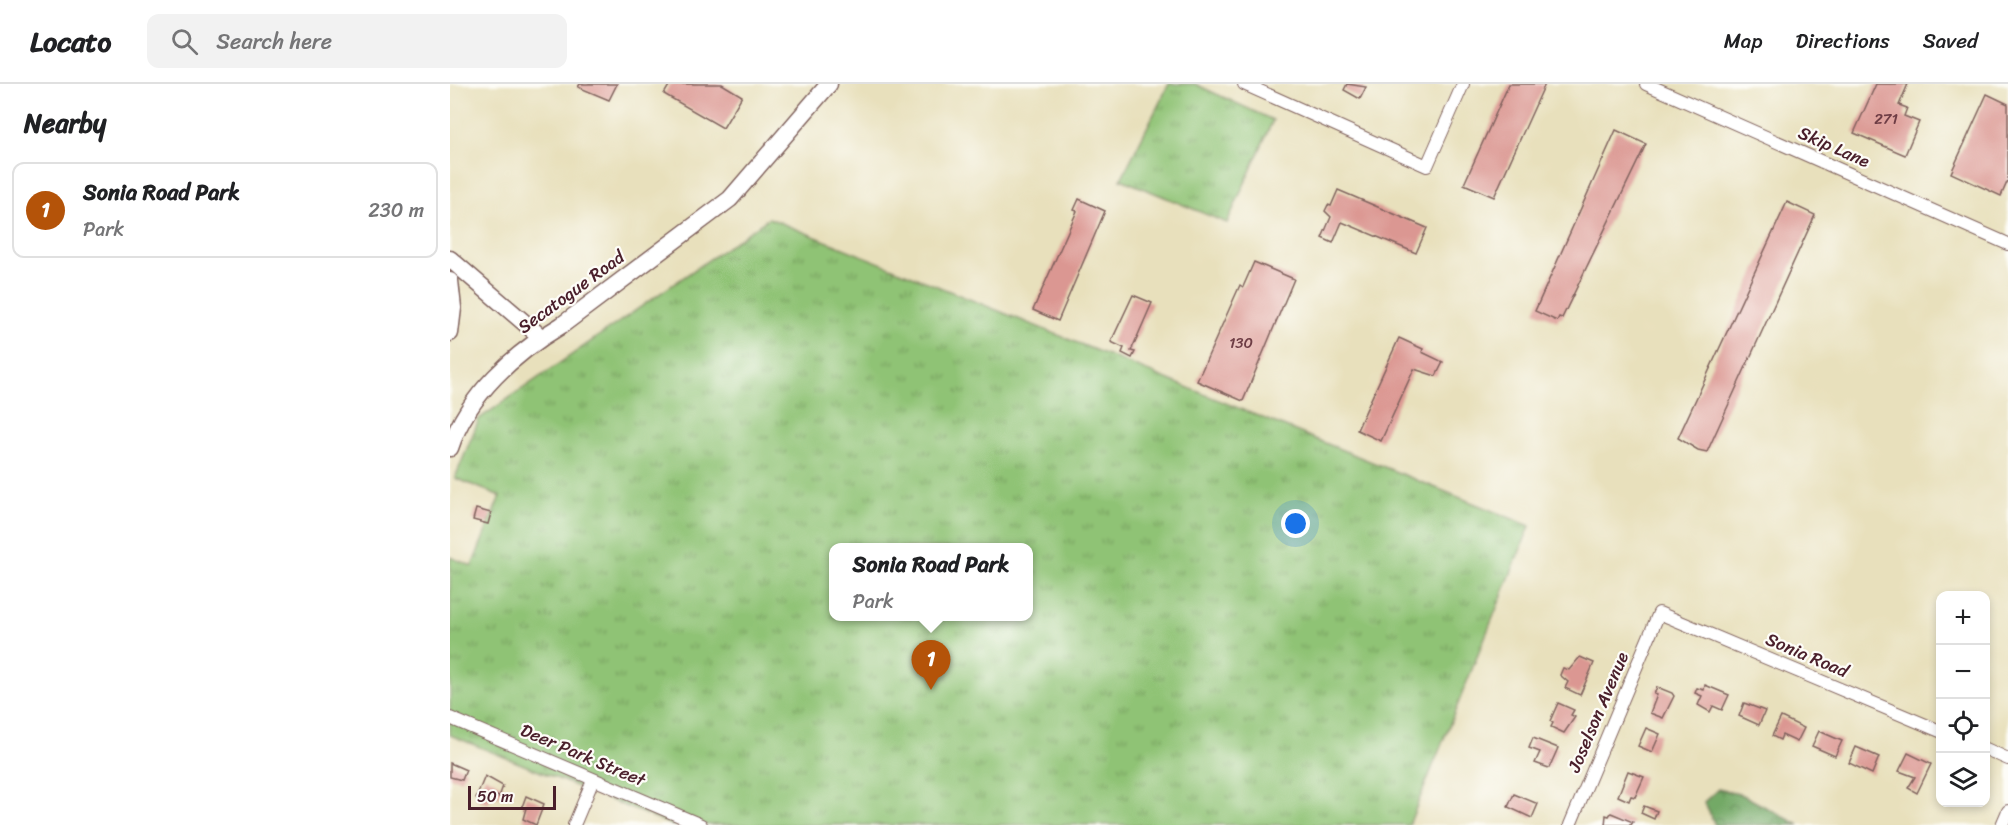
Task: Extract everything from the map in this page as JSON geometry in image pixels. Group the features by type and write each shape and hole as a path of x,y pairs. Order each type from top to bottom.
{"street":[{"name":"Secatogue Road","path":"451,436 470,407 506,366 541,337 562,325 730,198 829,84"},
{"path":"1244,84 1427,166 1463,84"},
{"name":"Skip Lane","path":"1646,84 2008,244"},
{"path":"450,259 541,337"},
{"path":"450,281 453,308 450,333"},
{"name":"Sonia Road","path":"1659,613 1936,729"},
{"name":"Joselson Avenue","path":"1570,825 1659,613"},
{"name":"Deer Park Street","path":"450,718 701,825"},
{"path":"1990,752 2008,759"},
{"path":"574,825 593,780"},
{"path":"2002,825 2008,812"}],"green space":[{"path":"1169,84 1195,84 1273,120 1227,223 1121,179"},
{"path":"769,218 1530,526 1409,825 672,825 450,735 450,557 472,566 500,496 455,478 479,419"},
{"path":"1718,789 1743,795 1799,825 1715,825 1704,802"}],"building":[{"path":"580,84 617,84 609,100 578,87"},
{"path":"670,84 722,84 742,96 723,128 664,94"},
{"path":"1347,84 1366,87 1360,99 1344,90"},
{"path":"1509,84 1545,84 1494,197 1464,184"},
{"path":"1876,84 1908,84 1899,105 1907,108 1904,116 1919,122 1905,155 1854,133"},
{"path":"1987,94 2008,104 2008,180 2001,196 1951,173"},
{"path":"1616,130 1646,144 1562,318 1559,317 1557,321 1535,311"},
{"path":"1338,190 1427,228 1416,253 1342,222 1333,243 1322,238 1331,217 1325,211 1328,205 1331,206"},
{"path":"1079,199 1105,211 1058,321 1033,310 1077,211 1074,210"},
{"path":"1787,202 1815,215 1707,452 1698,450 1678,438"},
{"path":"1254,262 1294,279 1243,401 1197,381 1240,285 1243,287"},
{"path":"1133,295 1152,303 1131,351 1135,352 1132,358 1122,353 1124,348 1111,342"},
{"path":"1399,338 1423,349 1422,352 1443,362 1436,376 1414,369 1381,441 1357,430"},
{"path":"476,509 491,513 488,524 473,520"},
{"path":"1580,657 1594,663 1580,695 1565,688 1568,682 1560,675 1563,668 1569,670"},
{"path":"1705,685 1729,695 1722,710 1713,706 1710,712 1698,705 1702,696 1695,693 1697,688 1704,690"},
{"path":"1657,687 1674,696 1663,718 1650,713 1657,695 1654,694"},
{"path":"1558,703 1574,710 1571,715 1575,717 1564,733 1551,727 1553,723 1550,721"},
{"path":"1744,703 1765,711 1759,725 1739,716"},
{"path":"1781,717 1804,728 1797,742 1782,735 1780,740 1772,736"},
{"path":"1646,728 1660,734 1652,752 1638,746"},
{"path":"1819,731 1842,741 1835,756 1812,746"},
{"path":"1533,738 1558,748 1549,768 1535,763 1540,752 1529,748"},
{"path":"1856,747 1879,757 1872,774 1849,763"},
{"path":"1908,753 1931,764 1917,793 1908,788 1915,777 1899,771"},
{"path":"450,763 466,770 462,780 450,777"},
{"path":"1628,771 1644,777 1635,797 1631,796 1629,801 1618,796"},
{"path":"485,776 503,786 499,797 492,794 488,804 476,798"},
{"path":"1514,794 1538,804 1532,818 1508,807"},
{"path":"526,796 544,804 536,825 523,819 526,808 522,807"},
{"path":"1644,806 1657,811 1654,819 1641,813"},
{"path":"1611,813 1633,822 1631,825 1605,825 1606,815 1609,816"}],"place":[{"name":"Sonia Road Park","path":"931,690"}]}
